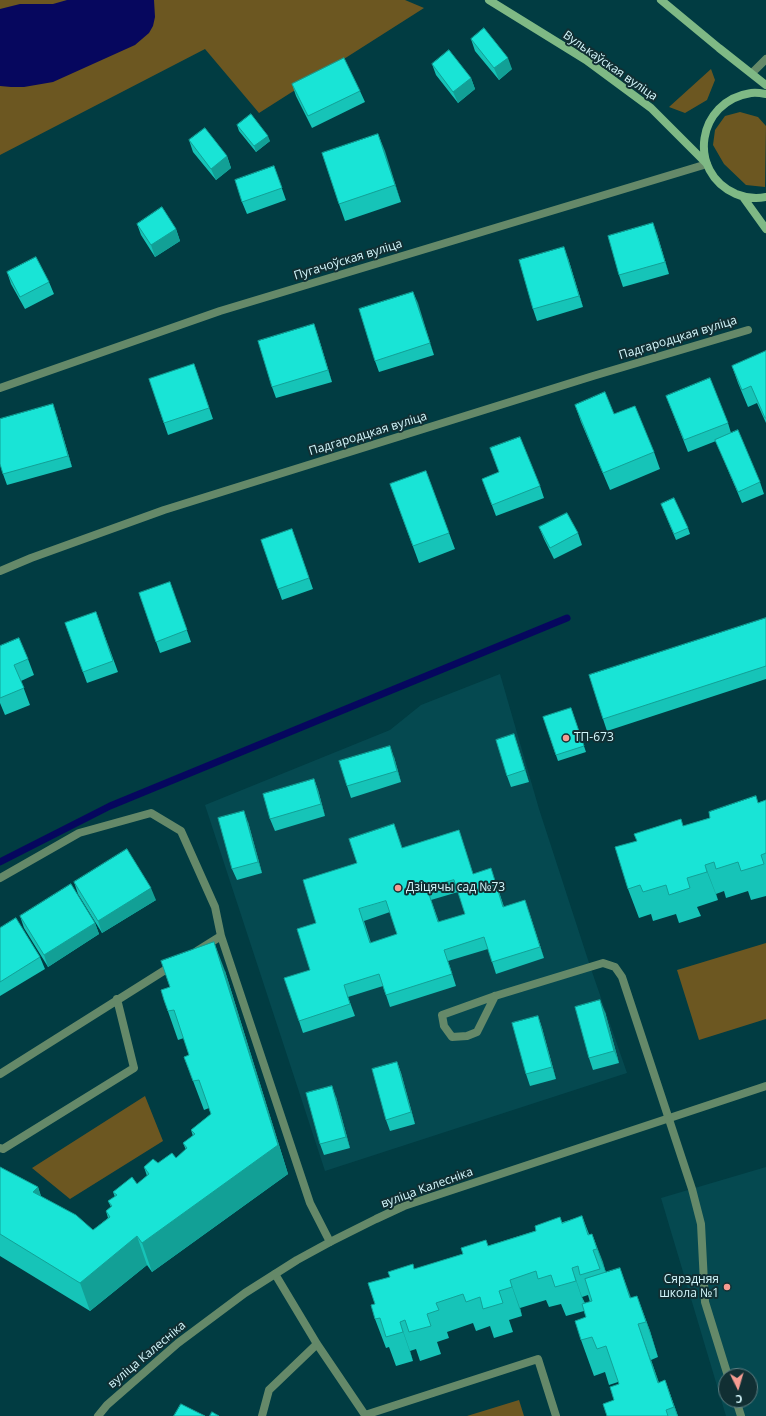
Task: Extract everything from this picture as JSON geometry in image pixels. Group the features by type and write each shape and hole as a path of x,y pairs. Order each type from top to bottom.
{"street":[{"name":"Вулькаўская вуліца","path":"489,0 586,60 651,108 707,164 715,179 728,190 743,197 759,199 766,197"},
{"path":"661,0 766,85"},
{"path":"752,74 766,59"},
{"name":"Вулькаўская вуліца","path":"707,164 704,144 706,129 713,115 724,104 737,96 752,93 766,94"},
{"name":"Пугачоўская вуліца","path":"0,388 220,311 662,176 707,164"},
{"name":"Вулькаўская вуліца","path":"743,197 766,228"},
{"name":"Падгародцкая вуліца","path":"0,571 30,558 164,510 586,378 748,330"},
{"path":"0,878 79,833 151,813 181,831 215,907 221,936 310,1203 330,1242"},
{"path":"0,1074 117,999 221,936"},
{"path":"495,996 477,1032 467,1036 452,1037 444,1026 442,1014 495,996 604,963 615,967 622,977 692,1189 701,1224 705,1302 726,1368"},
{"path":"0,1148 3,1149 134,1068 117,999"},
{"name":"вуліца Калесніка","path":"98,1416 107,1404 178,1343 245,1293 330,1242 404,1206 766,1086"},
{"path":"275,1274 317,1344 364,1415 538,1359 556,1416"},
{"path":"262,1416 268,1390 317,1344"}],"shaded area":[{"path":"0,0 405,0 424,8 259,113 205,49 0,155"},
{"path":"67,0 154,0 155,17 153,26 149,33 135,45 53,82 24,87 0,86 0,9 20,4 53,4"},
{"path":"711,69 715,80 707,100 685,113 669,107"},
{"path":"740,112 758,117 766,126 765,187 746,185 724,164 713,145 715,130 725,116"},
{"name":"Дзіцячы сад №73","path":"500,674 539,809 590,966 627,1073 325,1171 205,805 390,730 421,705"},
{"path":"766,943 766,1019 699,1040 677,970"},
{"path":"145,1096 163,1141 70,1199 32,1168"},
{"name":"Сярэдняя школа №1","path":"766,1167 766,1416 726,1416 724,1408 758,1408 758,1368 718,1368 718,1389 661,1198"},
{"path":"519,1400 524,1416 467,1416"}],"building":[{"path":"484,28 508,58 494,68 471,39"},
{"path":"449,50 471,78 453,92 432,64"},
{"path":"344,58 360,91 308,116 292,84"},
{"path":"251,114 268,136 254,146 237,125"},
{"path":"205,128 227,156 211,169 189,140"},
{"path":"378,134 395,185 339,204 322,153"},
{"path":"274,166 282,188 242,202 235,180"},
{"path":"162,207 176,229 151,245 137,224"},
{"path":"653,223 665,262 619,275 608,236"},
{"path":"564,247 579,296 533,309 519,260"},
{"path":"36,257 49,282 20,297 7,272"},
{"path":"413,292 430,343 375,361 359,309"},
{"path":"314,324 328,370 272,387 258,341"},
{"path":"766,351 765,418 751,386 742,390 732,366"},
{"path":"194,364 209,408 164,423 149,379"},
{"path":"710,378 728,423 684,440 666,396"},
{"path":"605,392 614,414 635,406 654,452 603,473 575,405"},
{"path":"53,404 68,456 3,474 0,464 0,419"},
{"path":"738,430 760,482 738,492 715,440"},
{"path":"520,437 540,486 492,505 482,479 499,472 490,448"},
{"path":"426,471 449,533 413,546 390,484"},
{"path":"674,498 688,528 674,534 661,504"},
{"path":"567,513 578,533 550,548 539,527"},
{"path":"292,529 309,578 278,589 261,540"},
{"path":"170,582 187,630 156,642 139,593"},
{"path":"96,612 113,661 83,672 65,623"},
{"path":"766,618 766,666 603,719 589,675"},
{"path":"19,638 28,659 14,665 24,688 0,698 0,646"},
{"name":"ТП-673","path":"571,708 584,746 556,755 543,717"},
{"path":"514,734 525,770 507,776 496,740"},
{"path":"390,746 397,771 347,786 339,761"},
{"path":"314,779 321,804 270,819 263,794"},
{"path":"756,796 758,803 766,800 766,853 761,855 764,864 741,871 738,862 716,869 714,862 705,865 707,872 687,878 690,888 669,895 666,885 643,892 640,885 628,889 615,847 637,841 634,834 681,819 683,826 710,818 709,812"},
{"path":"244,811 258,862 232,869 218,818"},
{"path":"394,824 402,848 459,830 473,874 491,868 503,907 525,900 540,947 492,962 484,937 444,950 452,974 386,995 379,974 344,985 350,1004 299,1021 284,978 310,970 297,929 316,923 303,880 357,863 349,839","holes":["454,880 465,914 438,922 427,888","386,901 397,934 370,943 359,909"]},
{"path":"127,849 151,888 98,921 74,882"},
{"path":"71,884 95,923 44,955 20,916"},
{"path":"16,918 40,957 0,982 0,928"},
{"path":"214,942 278,1145 142,1243 137,1236 80,1283 0,1234 0,1167 38,1187 33,1192 76,1215 93,1230 110,1217 106,1211 112,1206 108,1201 117,1195 113,1192 132,1177 137,1184 149,1174 144,1167 153,1159 158,1163 172,1153 176,1158 187,1148 183,1143 195,1134 191,1130 211,1114 199,1080 193,1081 184,1057 189,1055 174,1010 168,1011 164,1000 161,990 170,987 161,961"},
{"path":"600,1000 614,1051 589,1058 575,1007"},
{"path":"538,1016 552,1067 526,1074 512,1023"},
{"path":"397,1062 411,1112 386,1120 372,1069"},
{"path":"332,1086 346,1137 320,1144 306,1093"},
{"path":"582,1216 588,1235 592,1234 597,1249 593,1250 600,1269 580,1275 578,1266 572,1268 576,1281 555,1287 551,1275 538,1279 536,1271 510,1280 512,1287 499,1291 503,1303 483,1309 480,1297 466,1302 463,1294 436,1303 439,1310 427,1314 431,1326 409,1332 405,1320 400,1322 403,1332 386,1337 380,1318 375,1319 371,1305 375,1304 368,1283 390,1277 388,1272 413,1264 414,1269 463,1254 461,1248 486,1240 488,1246 536,1231 535,1226 560,1217 562,1223"},
{"path":"620,1268 630,1298 637,1296 646,1322 638,1324 658,1383 665,1380 674,1407 666,1410 668,1416 607,1416 603,1404 614,1400 610,1387 619,1384 606,1346 597,1349 592,1337 581,1340 575,1321 586,1317 582,1304 592,1301 585,1279"},
{"path":"181,1404 205,1416 174,1416"},
{"path":"212,1412 219,1416 210,1416"}],"waterway":[{"path":"0,862 110,806 567,618"}],"place":[{"name":"ТП-673","path":"566,738"},
{"name":"Дзіцячы сад №73","path":"398,888"},
{"name":"Сярэдняя школа №1","path":"727,1287"}]}
